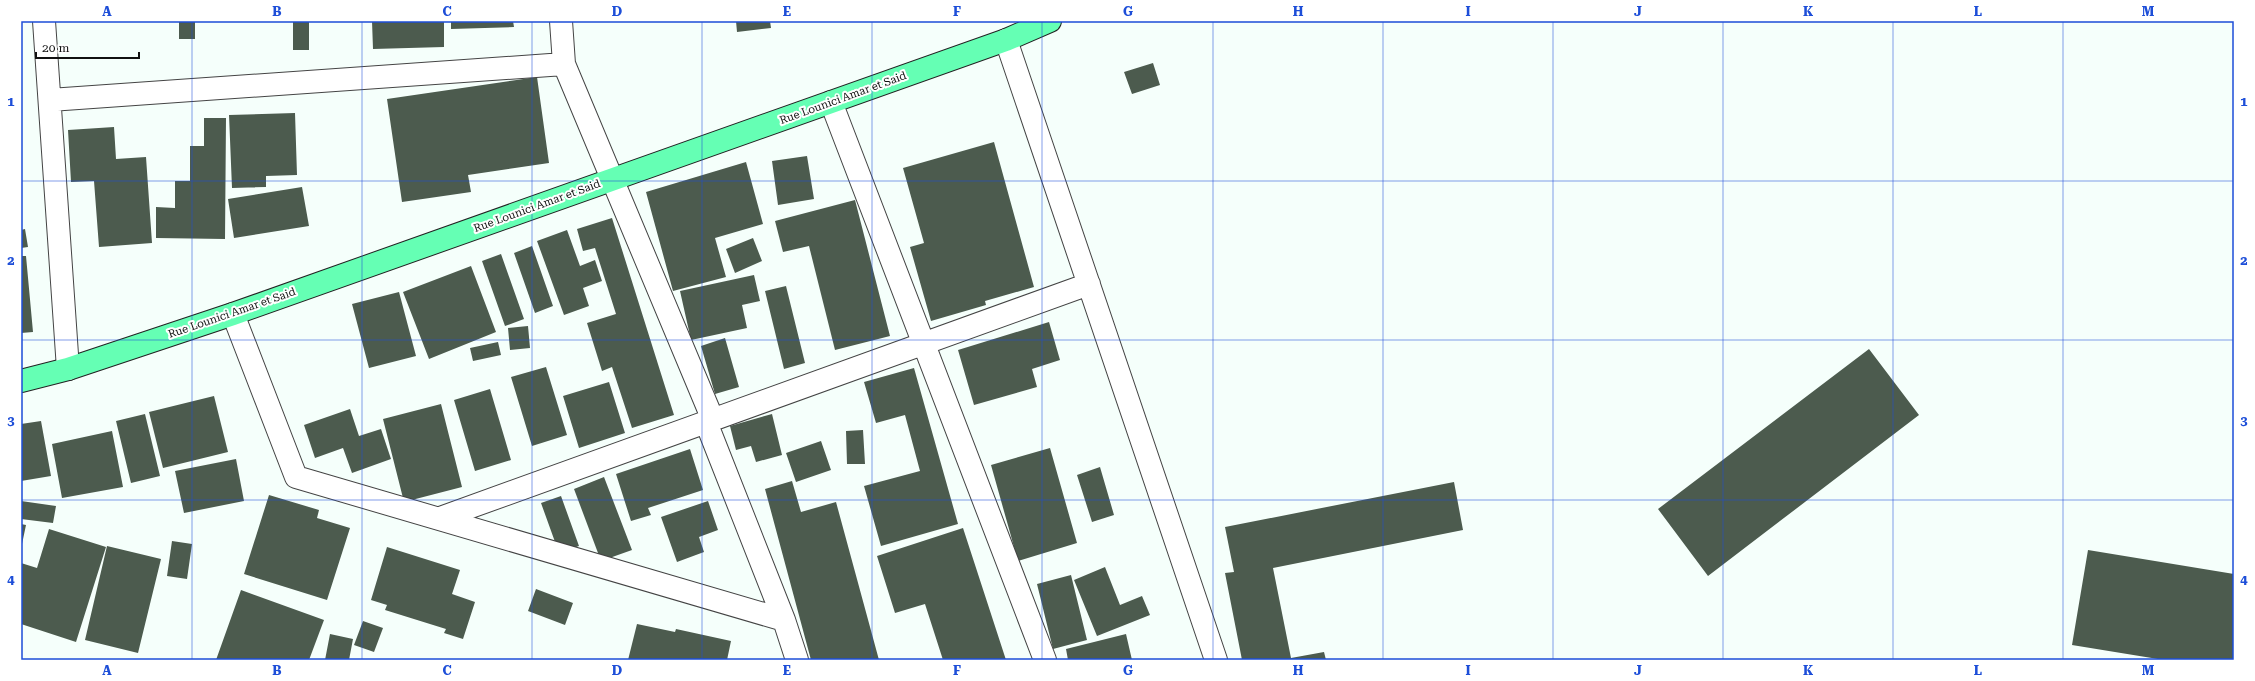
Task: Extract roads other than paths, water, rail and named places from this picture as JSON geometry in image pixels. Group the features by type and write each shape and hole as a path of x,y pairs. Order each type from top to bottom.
{"main road":[{"name":"Rue Lounici Amar et Said","path":"21,381 68,369 234,314 1006,40 1050,21"}],"street":[{"path":"44,21 68,369"},
{"path":"561,21 564,64 709,421 784,620 797,660"},
{"path":"1006,40 1216,660"},
{"path":"50,100 564,64"},
{"path":"831,102 1045,660"},
{"path":"440,518 1088,284"},
{"path":"234,314 296,477 784,620"}]}
